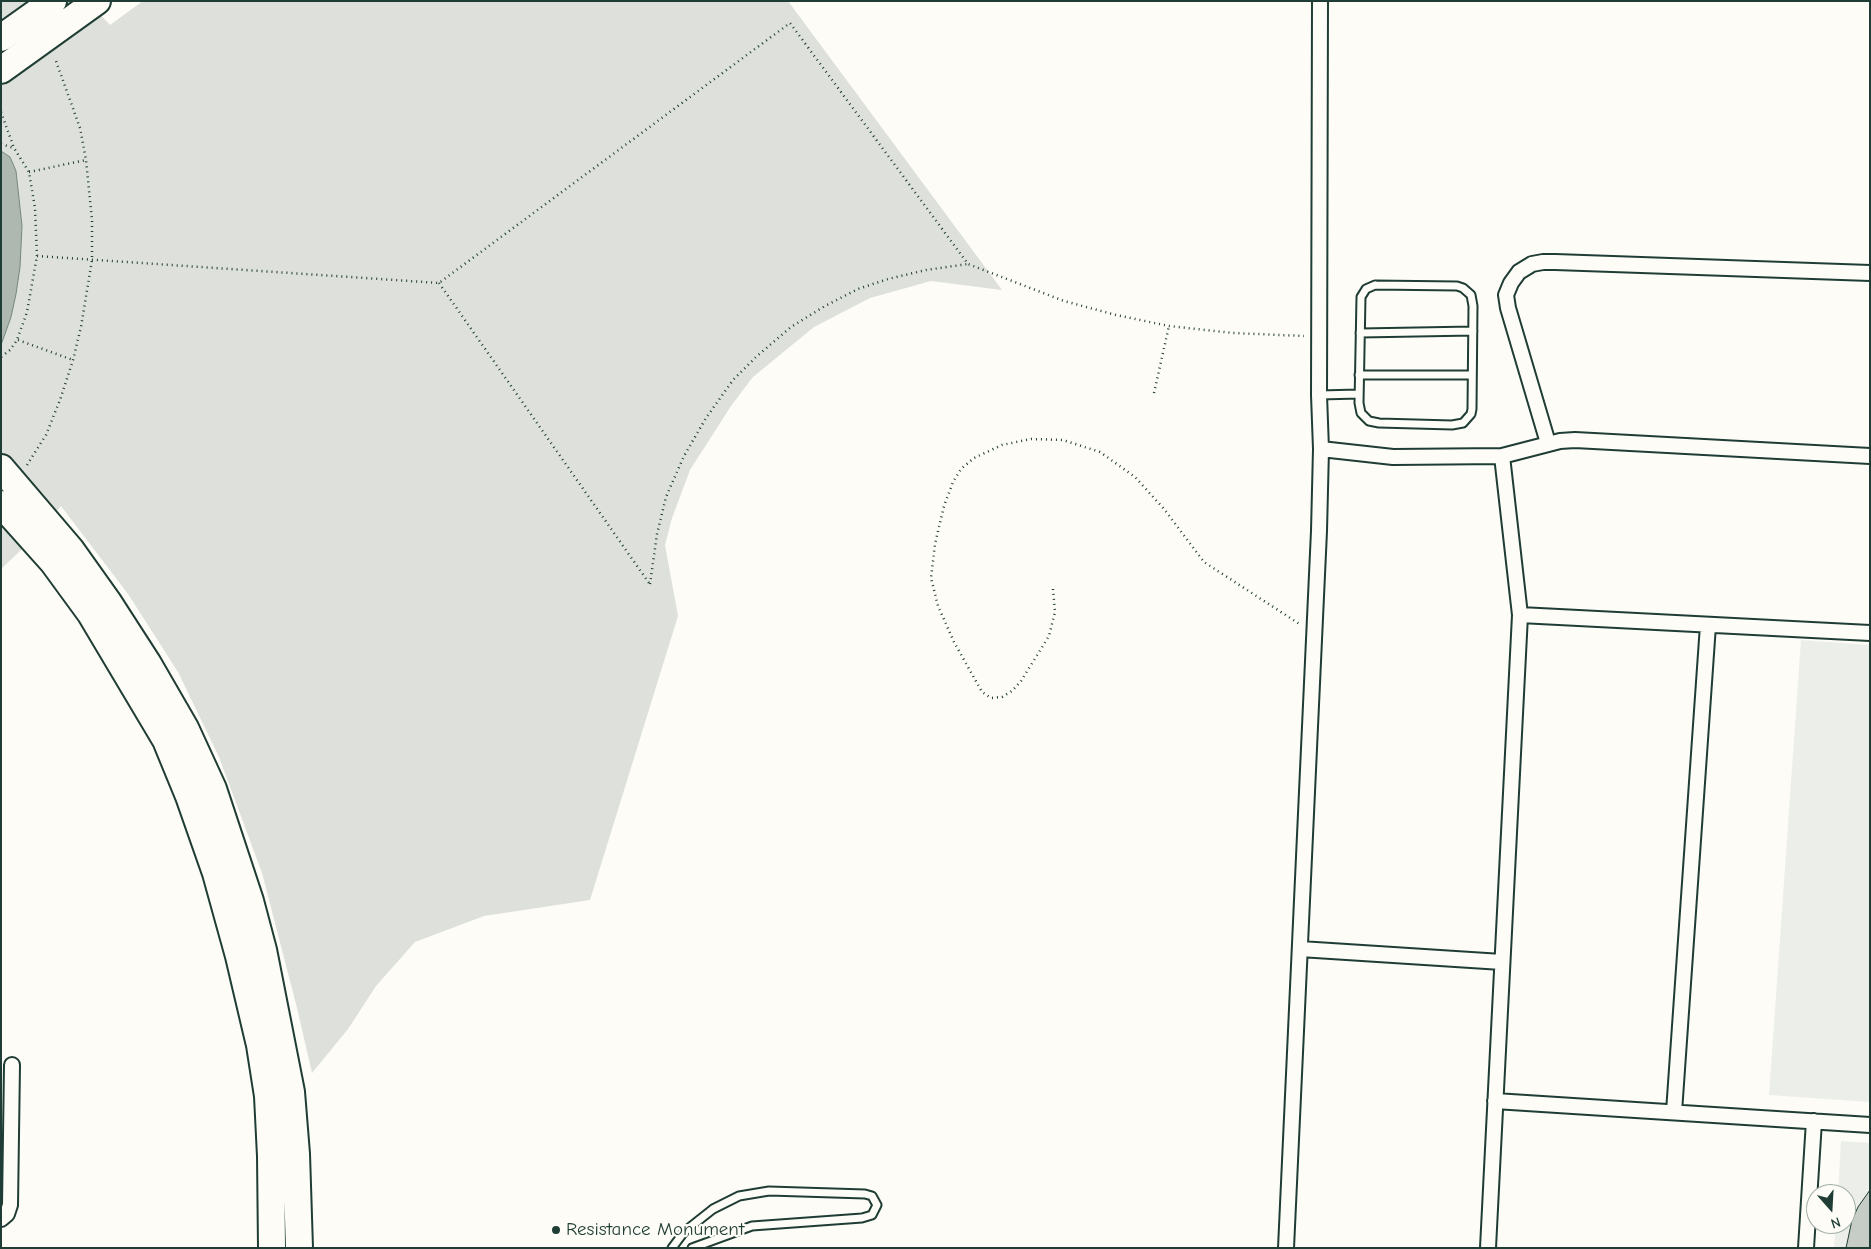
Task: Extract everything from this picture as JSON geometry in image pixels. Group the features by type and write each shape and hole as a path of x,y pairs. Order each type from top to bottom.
{"highway":[{"path":"1,25 40,1"},
{"path":"1,38 53,1"},
{"path":"1,70 96,1"},
{"path":"1,468 71,550 108,602 148,664 185,728 213,789 250,901 263,950 279,1094 271,1156 272,1248"},
{"path":"1,504 53,562 91,614 166,740 189,796 216,873 239,956 260,1045 279,1094 296,1163 299,1248"}],"street":[{"path":"1286,1248 1319,531 1321,449 1319,395 1320,1"},
{"path":"1548,443 1508,308 1506,295 1511,283 1519,272 1532,264 1543,262 1870,274"},
{"path":"1321,449 1393,457 1502,456 1548,443 1574,440 1870,456"},
{"path":"1488,1248 1520,615 1502,456"},
{"path":"1520,615 1870,633"},
{"path":"1674,1112 1708,625"},
{"path":"1300,949 1502,962"},
{"path":"1,1219 7,1214 10,1205 12,1065"},
{"path":"1495,1101 1870,1124"},
{"path":"1806,1248 1814,1121"}],"lane":[{"path":"1370,286 1457,286 1463,288 1471,295 1473,300 1473,331 1471,414 1463,423 1457,425 1374,423 1361,414 1359,394 1360,302 1363,293 1370,286"},
{"path":"1360,333 1473,331"},
{"path":"1359,375 1472,375"},
{"path":"1319,395 1359,394"},
{"path":"672,1248 684,1232 713,1209 739,1196 769,1191 866,1194 872,1196 877,1205 872,1215 862,1218 752,1226 692,1248"}],"path":[{"path":"37,256 439,283 790,23 968,264"},
{"path":"27,465 46,435 73,360 81,327 92,260 92,212 86,160 80,128 56,61"},
{"path":"1,112 14,148 29,172 35,208 37,256 27,312 17,340 10,350 1,357"},
{"path":"1,144 14,148"},
{"path":"29,172 86,160"},
{"path":"439,283 650,584 656,534 666,497 684,456 706,418 733,380 791,326 858,289 888,279 926,270 968,264 1064,301 1116,315 1169,326 1233,333 1319,337"},
{"path":"1154,393 1169,326"},
{"path":"17,340 73,360"},
{"path":"1053,589 1055,612 1049,636 1021,681 1012,691 1002,697 991,698 982,692 954,642 938,606 931,578 935,544 952,482 961,469 974,458 1002,445 1031,439 1063,440 1100,452 1135,477 1164,509 1204,562 1314,634"}],"shaded area":[{"path":"1,1 88,1 110,25 143,1 788,1 1002,290 931,281 870,298 814,327 753,377 731,406 690,470 672,518 665,545 678,616 590,900 484,916 415,942 376,986 348,1029 312,1073 262,873 219,757 178,672 128,594 61,506 40,532 1,569"},
{"path":"1,151 10,157 16,171 22,226 20,267 16,294 11,317 1,345"},
{"path":"1801,640 1870,645 1870,1102 1769,1095"},
{"path":"1841,1141 1870,1143 1870,1248 1834,1248 1835,1234 1856,1234 1856,1184 1839,1184"}],"building":[{"path":"1870,1190 1870,1248 1846,1248 1849,1234 1856,1234 1856,1211"}],"place":[{"name":"Resistance Monument","path":"556,1230"}]}
